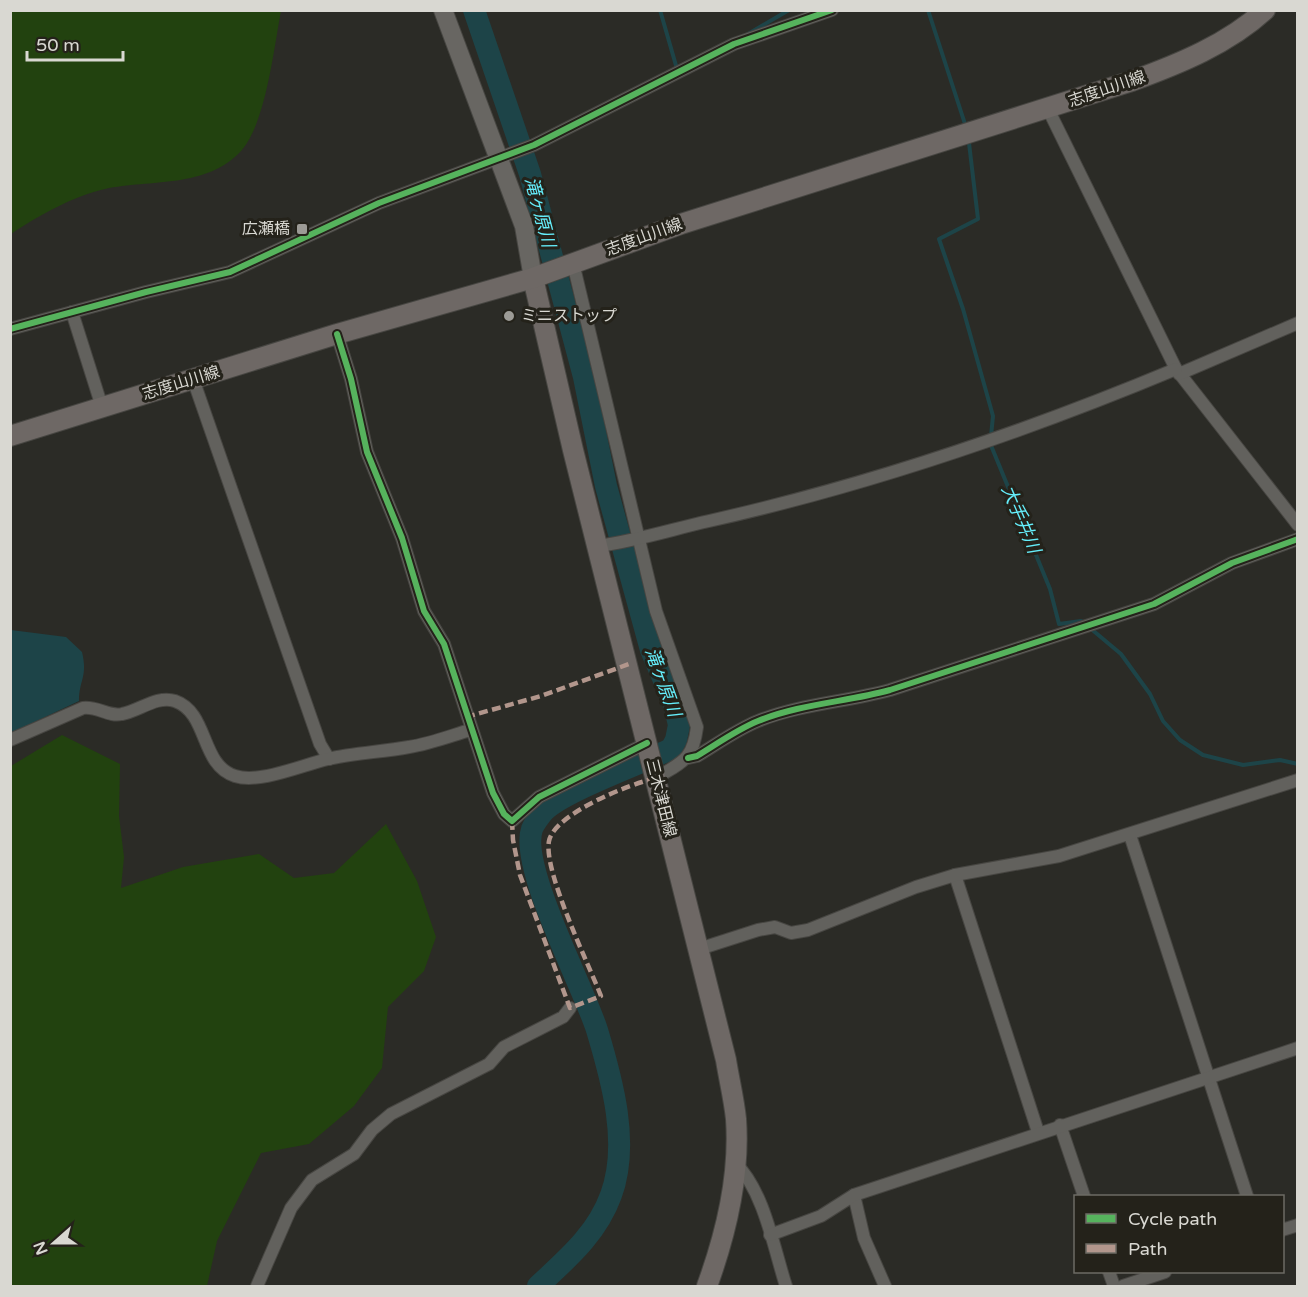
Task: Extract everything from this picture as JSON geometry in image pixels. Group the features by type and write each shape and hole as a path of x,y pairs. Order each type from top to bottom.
{"main road":[{"name":"志度山川線","path":"10,436 336,334 539,275 681,224 1048,109 1177,65 1228,38 1265,10"},
{"name":"三木津田線","path":"539,275 542,323 602,545 648,744 726,1060 736,1118 736,1164 727,1219 707,1287"}],"street":[{"path":"443,10 524,226 539,275"},
{"path":"10,329 230,272 379,203 534,144 734,44 832,10"},
{"path":"1048,109 1178,371 1298,525"},
{"path":"570,264 656,611 697,727 694,747 688,758"},
{"path":"72,312 102,407"},
{"path":"602,545 805,499 995,437 1105,398 1298,323"},
{"path":"336,334 351,379 367,452 402,538 424,611 444,644 492,793 504,814 512,821 521,810 539,797 648,744"},
{"path":"193,379 321,744 329,759"},
{"path":"655,773 688,758 698,756 758,721 814,705 863,698 1154,604 1232,563 1298,539"},
{"path":"10,740 83,708 93,707 111,715 124,714 157,701 174,700 187,709 197,723 213,761 224,772 252,779 329,759 412,747 470,730"},
{"path":"699,949 758,930 775,927 791,933 807,930 915,887 955,875 1059,856 1298,780"},
{"path":"1130,835 1246,1195"},
{"path":"955,875 1038,1132"},
{"path":"257,1287 291,1208 312,1180 354,1154 372,1130 391,1114 489,1064 504,1047 563,1017 570,1008"},
{"path":"770,1235 821,1216 854,1195 1038,1132 1298,1048"},
{"path":"1060,1125 1083,1195"},
{"path":"736,1164 748,1175 786,1287"},
{"path":"854,1195 864,1238 885,1287"},
{"path":"1123,1287 1162,1273"}],"green space":[{"path":"11,10 281,10 268,84 257,122 250,137 242,150 228,162 212,171 195,177 93,192 56,207 11,234"},
{"path":"62,735 120,764 119,816 124,857 121,888 183,867 259,854 294,878 334,873 386,824 417,881 436,937 424,971 388,1007 382,1068 354,1106 309,1144 261,1153 217,1241 207,1286 11,1286 11,766"}],"water":[{"path":"11,630 66,637 82,652 84,673 79,701 11,733"}],"waterway":[{"name":"滝ヶ原川","path":"474,10 530,174 584,377 606,486 651,650 674,704 679,725 676,740 671,749 555,802 543,812 532,829 531,847 535,871 543,898 597,1030 613,1091 619,1134 616,1175 605,1209 580,1245 538,1286"},
{"name":"大手井川","path":"660,10 677,69"},
{"name":"大手井川","path":"748,34 789,10"},
{"name":"大手井川","path":"928,10 965,124"},
{"name":"大手井川","path":"969,143 978,219 939,239 963,309 993,416 991,436"},
{"name":"大手井川","path":"990,443 1050,589 1059,624 1081,621 1084,623"},
{"name":"大手井川","path":"1090,628 1121,654 1150,694 1163,721 1180,740 1203,755 1243,765 1280,760 1298,764"}],"marked path":[{"path":"466,717 541,696 629,664"},
{"path":"512,821 520,875 570,1008 601,996 560,895 549,855 549,841 554,830 579,810 612,793 656,778"}],"cycle path":[{"path":"10,329 230,272 379,203 534,145 734,44 832,10"},
{"path":"337,334 351,379 367,452 402,538 424,611 444,644 493,793 504,814 512,821 539,797 647,743"},
{"path":"688,758 697,756 734,733 774,715 890,690 1154,604 1232,563 1298,539"}],"place":[{"name":"広瀬橋","path":"302,229"},
{"name":"ミニストップ","path":"509,316"}]}
